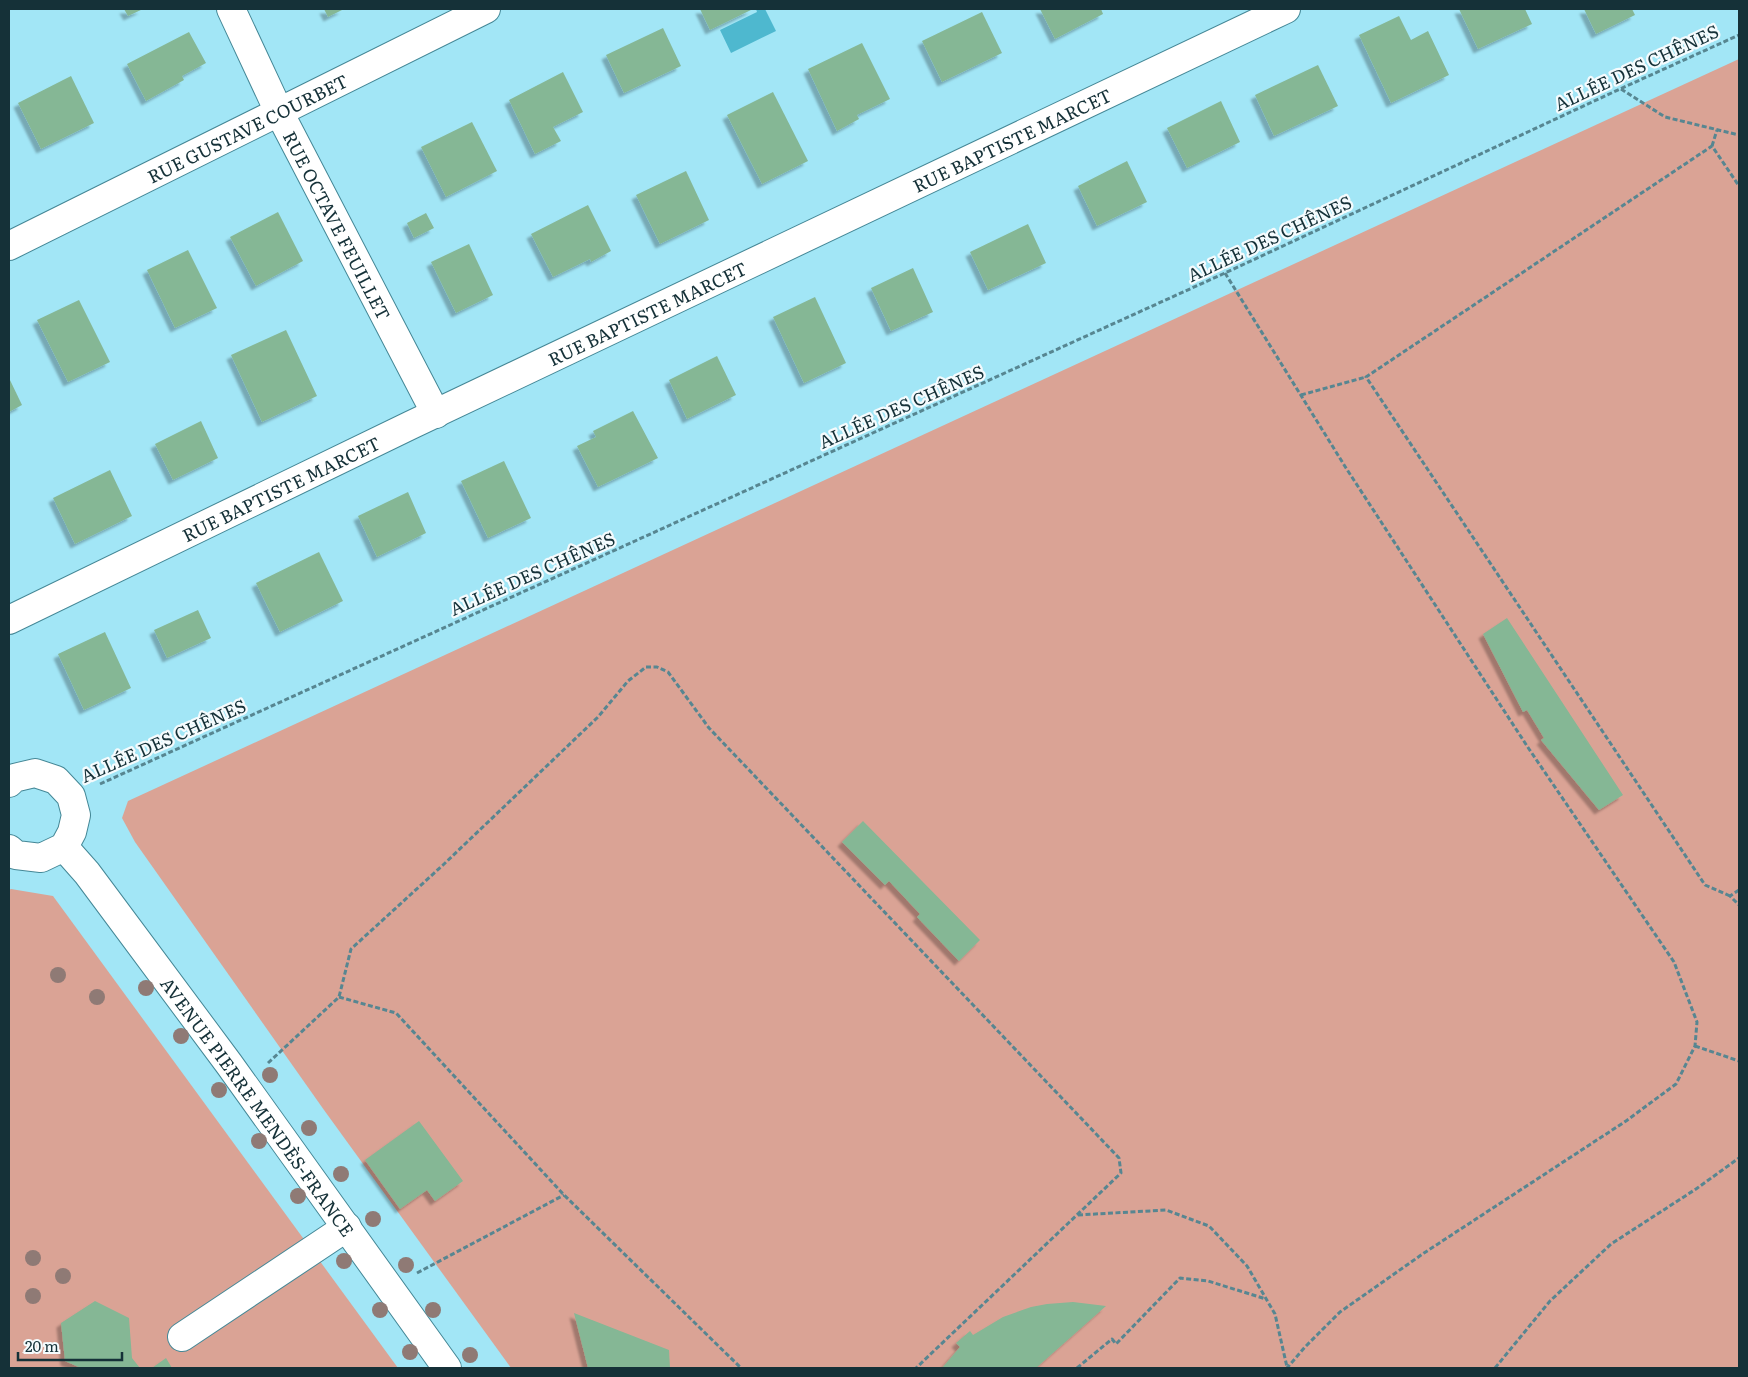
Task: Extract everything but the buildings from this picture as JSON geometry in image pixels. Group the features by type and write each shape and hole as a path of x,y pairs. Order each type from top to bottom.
{"street":[{"name":"RUE OCTAVE FEUILLET","path":"231,9 279,112 436,414"},
{"name":"RUE GUSTAVE COURBET","path":"9,246 486,9"},
{"name":"RUE BAPTISTE MARCET","path":"9,620 436,414 1286,9"},
{"path":"9,849 16,856 41,858 64,846 72,832 76,815 71,796 56,780 35,774 10,774"},
{"name":"AVENUE PIERRE MENDÈS-FRANCE","path":"64,846 87,873 243,1084 448,1368"},
{"path":"182,1337 347,1227"}],"path":[{"name":"ALLÉE DES CHÊNES","path":"71,796 1225,273 1739,35"},
{"path":"1620,89 1665,118 1739,135"},
{"path":"1300,395 1366,377 1712,146 1717,129"},
{"path":"1712,146 1739,186"},
{"path":"1225,273 1346,468 1529,749 1674,962 1697,1022 1695,1046 1676,1084 1626,1121 1432,1247 1340,1312 1287,1368"},
{"path":"1366,377 1705,885 1730,896 1739,905"},
{"path":"243,1084 278,1056 339,997 351,949 443,865 598,716 628,681 646,667 657,667 668,672 709,728 1119,1158 1121,1173 916,1368"},
{"path":"1730,896 1739,890"},
{"path":"339,997 396,1013 564,1195 741,1368"},
{"path":"1695,1046 1739,1061"},
{"path":"1495,1368 1550,1301 1611,1244 1696,1189 1739,1158"},
{"path":"391,1289 429,1266 564,1195"},
{"path":"1077,1215 1166,1210 1210,1226 1247,1266 1275,1314 1287,1368"},
{"path":"1077,1368 1112,1339 1116,1344 1180,1278 1208,1281 1266,1299"}],"shaded area":[{"path":"1739,59 1739,1368 511,1368 324,1110 135,842 122,818 128,801"},
{"path":"9,890 53,896 398,1368 9,1368"}],"water":[{"path":"756,9 765,9 776,31 731,53 720,30 757,12"}]}
